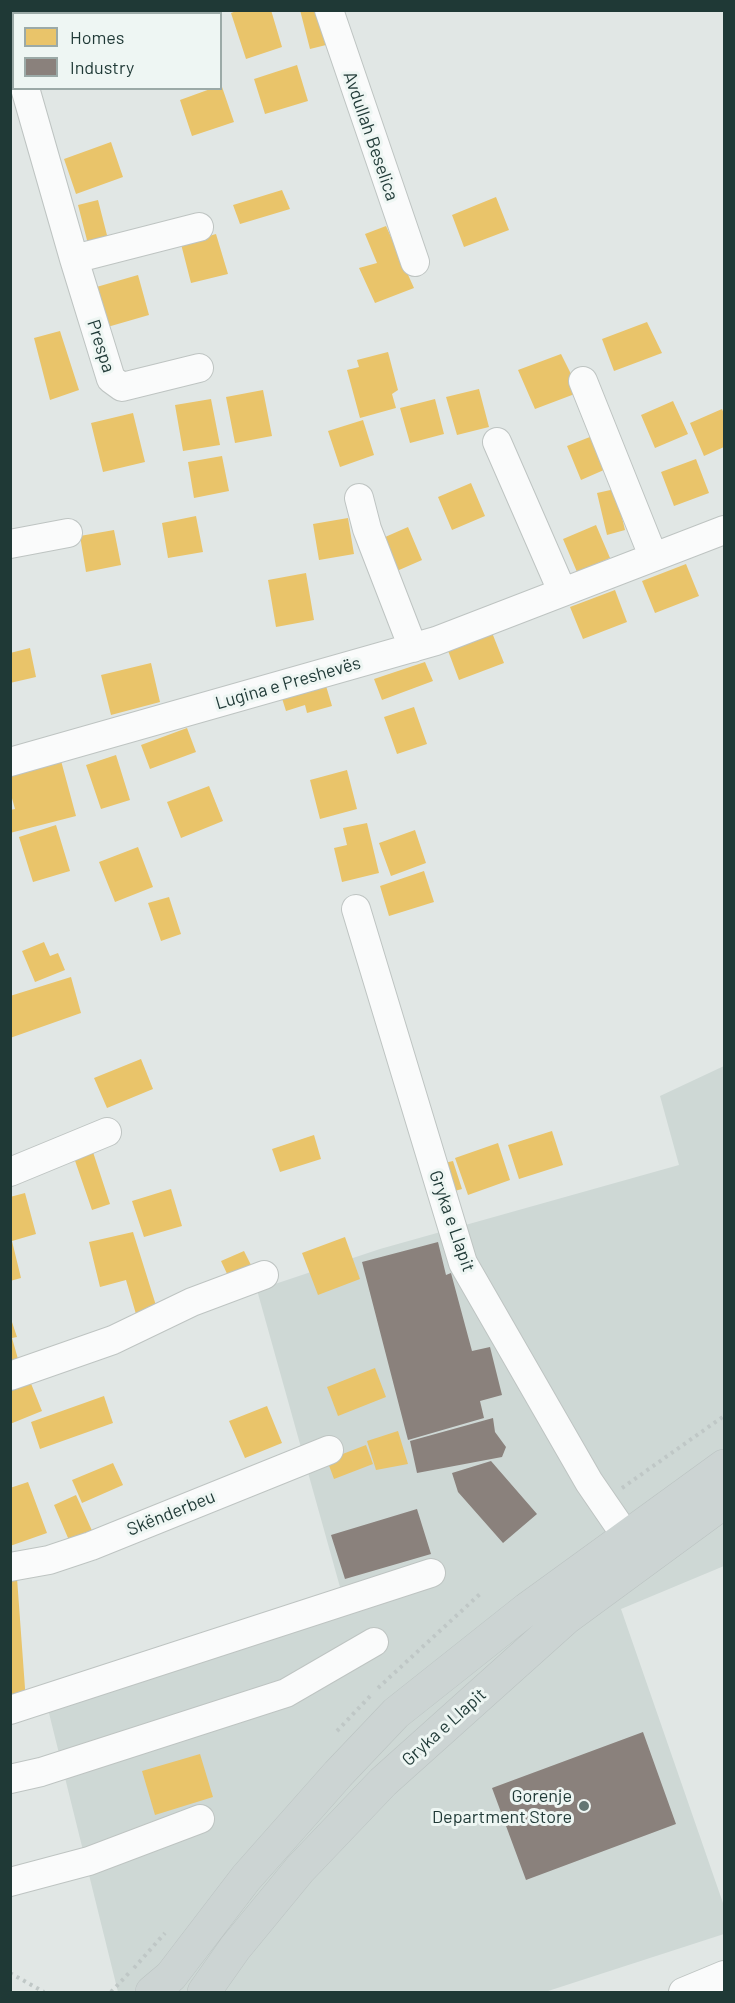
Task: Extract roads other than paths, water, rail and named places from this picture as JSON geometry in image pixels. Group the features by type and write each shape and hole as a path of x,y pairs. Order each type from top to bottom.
{"main road":[{"name":"Gryka e Llapit","path":"152,1992 171,1976 246,1878 338,1774 396,1713 527,1609 724,1466"},
{"name":"Gryka e Llapit","path":"204,1992 235,1948 300,1869 383,1782 566,1618 724,1502"}],"street":[{"name":"Avdullah Beselica","path":"329,10 415,262"},
{"name":"Prespa","path":"26,90 111,379 122,387 199,368"},
{"path":"74,259 199,227"},
{"path":"584,381 653,556"},
{"path":"497,442 562,591"},
{"path":"359,498 367,530 413,648"},
{"name":"Lugina e Preshevës","path":"10,762 436,641 724,530"},
{"path":"10,544 68,533"},
{"name":"Gryka e Llapit","path":"356,909 463,1263 549,1415 626,1536"},
{"path":"10,1172 107,1132"},
{"path":"10,1376 113,1340 192,1302 264,1275"},
{"name":"Skënderbeu","path":"10,1567 49,1560 91,1546 329,1450"},
{"path":"10,1710 430,1573"},
{"path":"10,1779 41,1772 286,1693 374,1642"},
{"path":"10,1882 89,1861 200,1819"},
{"path":"683,1992 724,1976"}],"place":[{"name":"Gorenje Department Store","path":"584,1806"}]}
